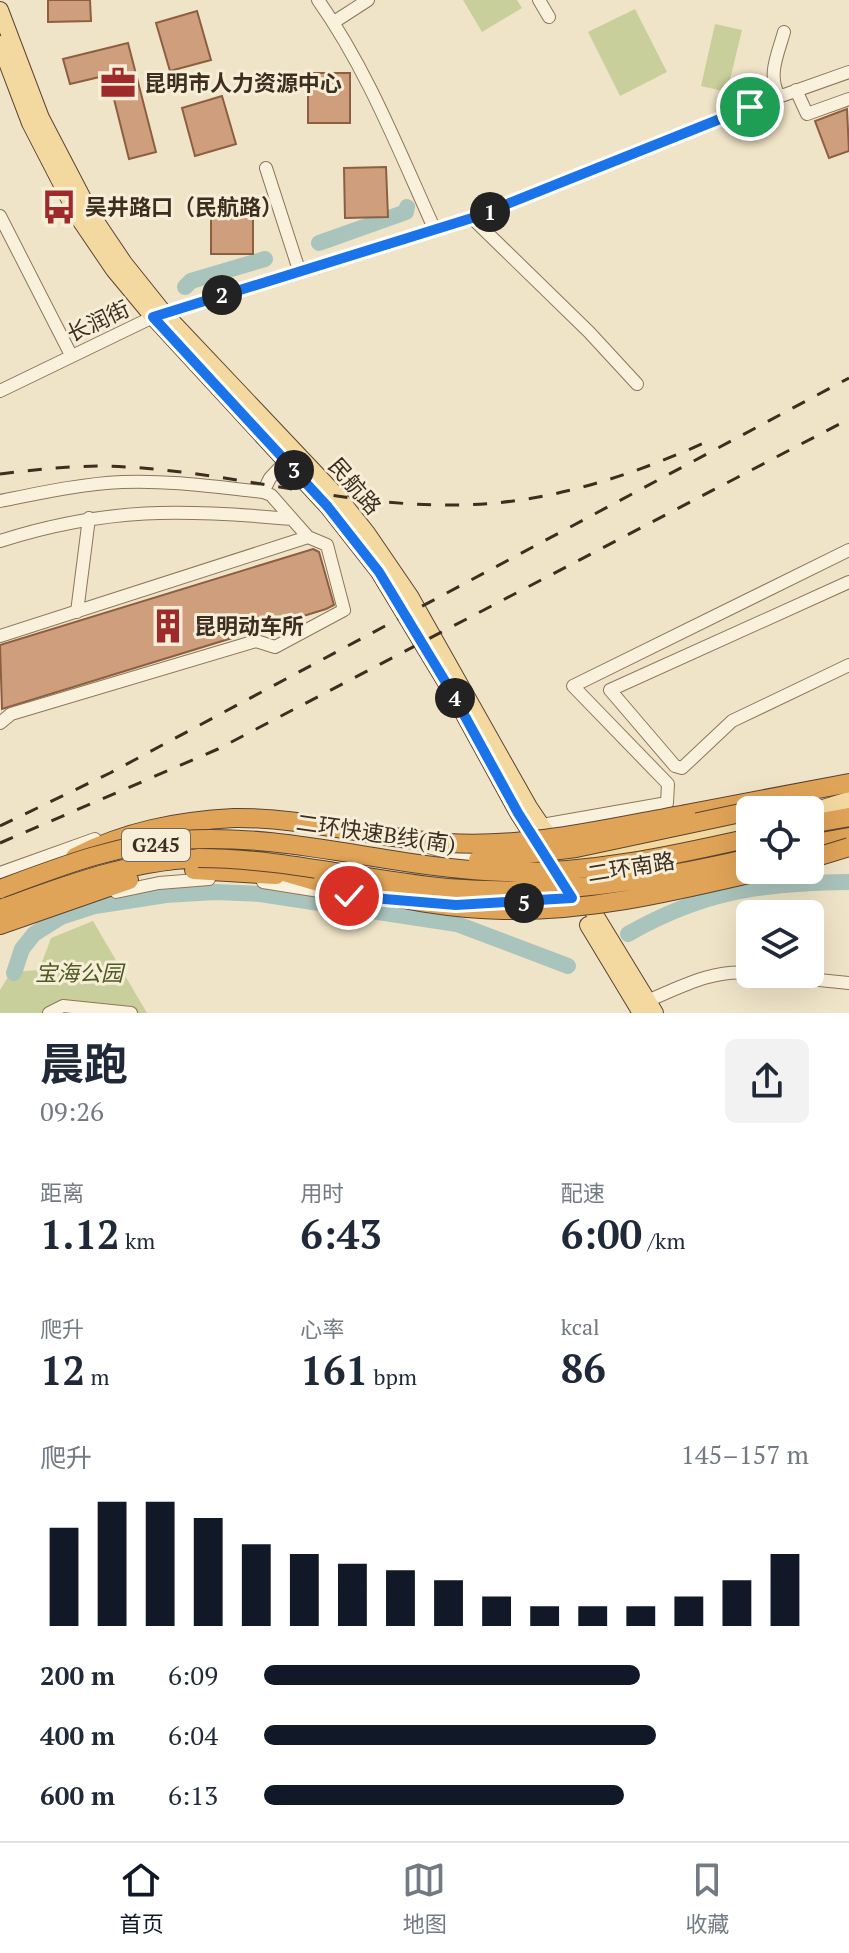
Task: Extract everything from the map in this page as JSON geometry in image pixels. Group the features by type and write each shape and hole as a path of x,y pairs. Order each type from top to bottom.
{"highway":[{"path":"806,796 849,785"},
{"path":"2,885 121,836 180,823 234,818 271,819 434,842 494,843 582,832 849,785"},
{"path":"216,839 290,842 436,859 499,859 597,844 736,814"},
{"path":"824,821 849,817"},
{"path":"824,841 849,837"},
{"name":"二环快速B线(南)","path":"2,885 119,850 160,842 216,839 450,868 535,872 620,864 736,841"},
{"path":"824,853 849,848"},
{"path":"198,858 244,861 322,883"},
{"path":"0,908 100,874 163,861 198,858 251,861 420,885 506,891 623,883 736,861"},
{"path":"0,925 111,885 172,872 241,871 445,905 536,910 631,901 736,877"},
{"path":"0,925 76,883 100,874"}],"main road":[{"name":"民航路","path":"0,10 41,118 66,172 124,263 159,315 328,507 400,602 518,813 558,861"},
{"name":"民航路","path":"0,44 30,123 62,188 114,270 339,498 410,596 542,825 558,861 642,1010"},
{"path":"824,808 849,800"},
{"path":"824,811 849,807"},
{"name":"二环南路","path":"2,885 96,858 180,842 253,844 455,871 495,870 646,849 736,830"},
{"name":"二环南路","path":"0,908 122,865 198,855 292,863 479,897 578,898 736,870"}],"street":[{"path":"318,0 334,22 389,128 434,228"},
{"path":"334,22 368,0"},
{"path":"539,0 549,17"},
{"path":"779,96 773,85 772,73 784,32"},
{"name":"长润街","path":"0,391 159,315 472,218 779,96 849,72"},
{"path":"796,90 807,114 849,99"},
{"path":"266,168 299,270"},
{"path":"0,216 71,355"},
{"path":"472,218 589,332 637,384"},
{"path":"0,231 48,327 59,332"},
{"path":"263,492 270,478 286,461"},
{"path":"0,501 72,487 121,482 184,483 263,492 271,495 308,537 327,545 344,610 275,647 256,641 1,717"},
{"path":"0,541 52,524 166,511 292,519"},
{"path":"77,612 89,518"},
{"path":"0,636 308,537"},
{"path":"668,784 573,686 849,550"},
{"path":"682,768 675,766 610,690 849,582"},
{"path":"542,825 667,803 668,784 732,721 849,665"},
{"path":"2,885 141,825 175,816 219,810 269,812 331,821 390,834 483,863 524,865 558,861"},
{"path":"0,932 104,896 159,883 196,879 252,881 432,904 510,904 578,898"},
{"path":"642,1010 709,975 736,971"},
{"path":"824,980 849,983"},
{"path":"49,1013 63,1006 131,1013"}],"green space":[{"path":"463,0 517,0 522,8 482,32"},
{"path":"635,9 667,72 620,96 588,32"},
{"path":"715,24 742,30 727,92 701,86"},
{"name":"宝海公园","path":"93,921 147,1013 0,1013 0,990 11,972 39,970 51,938"}],"building":[{"path":"48,0 90,0 91,21 48,22"},
{"path":"197,11 211,60 170,71 156,23"},
{"path":"128,43 156,152 129,159 108,75 70,84 63,59"},
{"path":"308,73 350,73 350,123 308,123"},
{"path":"222,96 236,144 195,156 182,108"},
{"path":"847,109 849,151 829,158 815,121"},
{"path":"386,167 388,217 345,218 344,168"},
{"path":"211,204 253,204 253,254 211,254"},
{"name":"昆明动车所","path":"313,549 319,552 334,605 2,709 0,645"}],"waterway":[{"path":"319,243 406,212 407,207"},
{"path":"185,287 191,281 265,259"},
{"path":"628,934 682,908 734,892 789,884 849,882"},
{"path":"14,973 22,949 34,934 61,917 95,906 166,895 215,892 260,894 457,924 568,966"}],"railway":[{"path":"0,826 110,773 849,378"},
{"path":"0,843 218,749 849,419"},
{"path":"0,474 79,467 127,467 206,475 363,499 442,505 476,504 544,496 577,488 642,468 706,442"}],"place":[{"name":"昆明市人力资源中心","path":"118,83"},
{"name":"吴井路口（民航路）","path":"59,207"},
{"name":"昆明动车所","path":"168,626"}],"route":[{"path":"349,896 456,905 572,898 538,839 518,813 400,602 379,572 328,507 153,317 472,218 750,107"}]}
